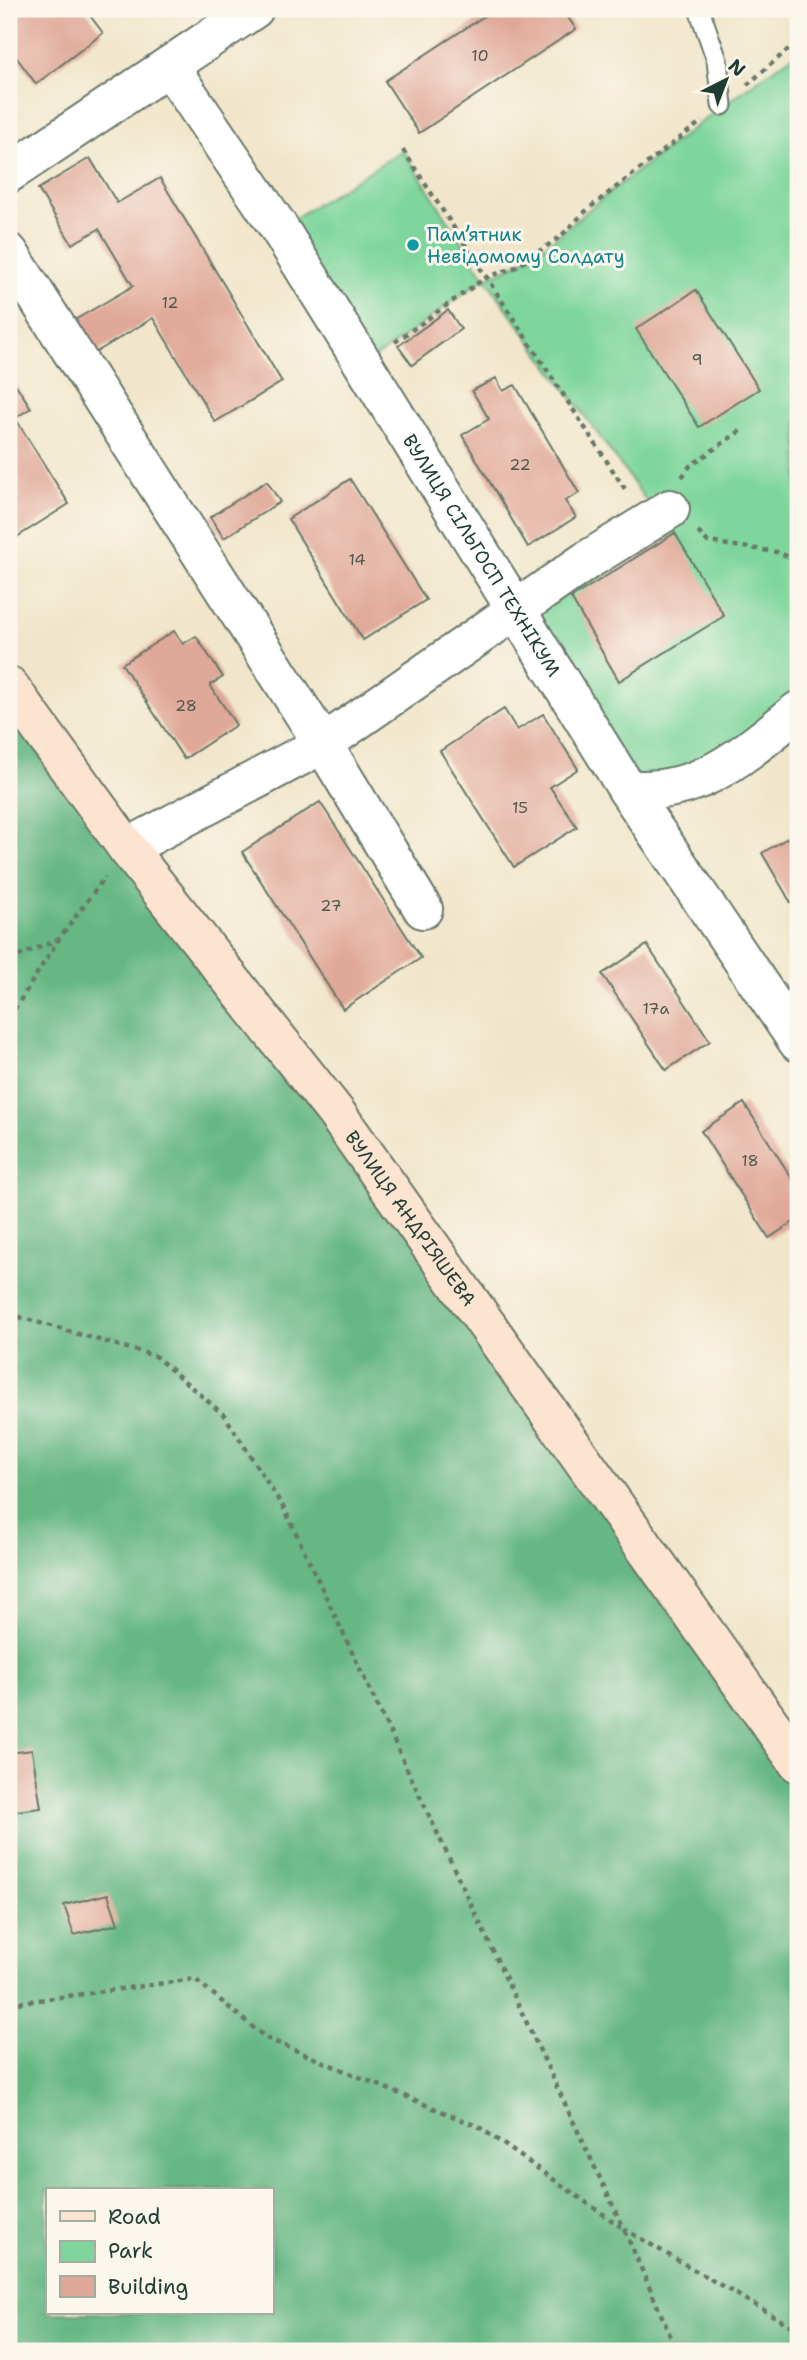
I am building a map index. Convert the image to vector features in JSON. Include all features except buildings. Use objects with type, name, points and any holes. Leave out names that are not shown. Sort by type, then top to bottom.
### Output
[{"type":"street","points":[[9,173],[254,9]]},
{"type":"street","name":"ВУЛИЦЯ СІЛЬГОСП ТЕХНІКУМ","points":[[169,66],[279,228],[627,789],[798,1042]]},
{"type":"street","points":[[9,253],[323,744],[423,909]]},
{"type":"street","points":[[127,848],[323,744],[659,516]]},
{"type":"street","name":"ВУЛИЦЯ АНДРІЯШЕВА","points":[[9,685],[127,848],[337,1113],[798,1763]]},
{"type":"street","points":[[627,789],[649,792],[682,785],[725,768],[798,710]]},
{"type":"lane","points":[[699,9],[718,60],[722,106]]},
{"type":"path","points":[[364,366],[485,278],[516,267],[560,237],[588,209],[722,106],[798,41]]},
{"type":"path","points":[[403,150],[485,278],[659,516],[708,542],[777,552],[798,561]]},
{"type":"path","points":[[659,516],[690,466],[743,429]]},
{"type":"path","points":[[9,1018],[59,939],[127,848]]},
{"type":"path","points":[[9,960],[59,939]]},
{"type":"path","points":[[9,1314],[155,1356],[225,1416],[285,1510],[624,2229],[677,2351]]},
{"type":"path","points":[[9,2004],[195,1979],[266,2038],[479,2127],[624,2229],[798,2330]]},
{"type":"green space","points":[[798,52],[798,711],[649,792],[517,611],[653,510],[485,278],[536,252],[678,139]]},
{"type":"green space","points":[[403,150],[485,278],[364,366],[279,228]]},
{"type":"green space","points":[[9,682],[336,1113],[798,1785],[798,2351],[9,2351]]},
{"type":"place","name":"Пам’ятник Невідомому Солдату","points":[[413,245]]}]
